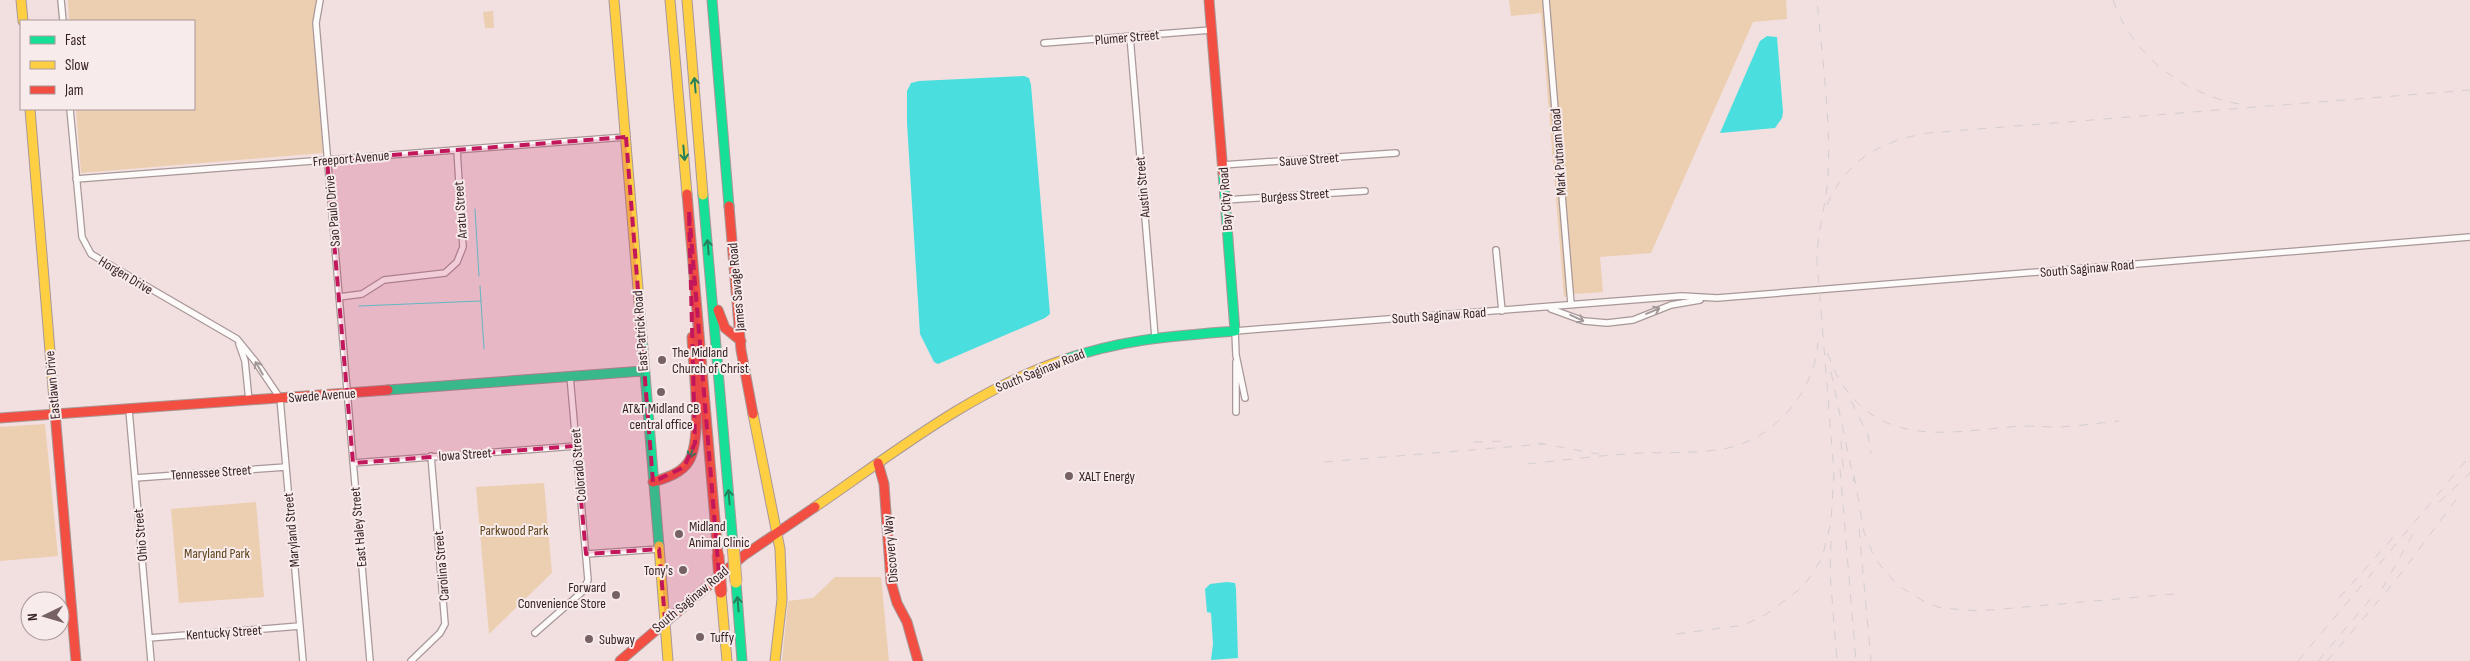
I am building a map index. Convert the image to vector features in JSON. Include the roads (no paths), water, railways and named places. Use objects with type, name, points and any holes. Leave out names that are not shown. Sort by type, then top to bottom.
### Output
[{"type":"main road","points":[[21,0],[23,20]]},
{"type":"main road","name":"East Patrick Road","points":[[614,0],[668,661]]},
{"type":"main road","points":[[670,0],[727,661]]},
{"type":"main road","points":[[687,0],[742,661]]},
{"type":"main road","name":"James Savage Road","points":[[712,0],[747,392],[776,532],[782,588],[775,661]]},
{"type":"main road","name":"Bay City Road","points":[[1209,0],[1235,330]]},
{"type":"main road","name":"Eastlawn Drive","points":[[30,110],[76,661]]},
{"type":"main road","points":[[653,482],[674,475],[684,467],[692,454],[695,442],[689,211]]},
{"type":"main road","points":[[710,274],[720,321],[732,336],[741,341]]},
{"type":"main road","name":"South Saginaw Road","points":[[620,661],[718,575],[776,532],[969,402],[1030,371],[1099,347],[1155,337],[1235,330]]},
{"type":"main road","name":"Swede Avenue","points":[[0,418],[643,371]]},
{"type":"main road","name":"Discovery Way","points":[[878,463],[884,484],[891,582],[897,603],[907,622],[918,661]]},
{"type":"street","points":[[61,0],[63,20]]},
{"type":"street","name":"Sao Paulo Drive","points":[[320,0],[316,23],[346,393]]},
{"type":"street","name":"Mark Putnam Road","points":[[1546,0],[1571,304]]},
{"type":"street","name":"Plumer Street","points":[[1044,43],[1211,30]]},
{"type":"street","name":"Austin Street","points":[[1130,36],[1155,337]]},
{"type":"street","name":"Horgen Drive","points":[[70,110],[82,237],[92,254],[237,339]]},
{"type":"street","name":"Freeport Avenue","points":[[76,179],[626,137]]},
{"type":"street","name":"Aratu Street","points":[[339,297],[362,294],[384,280],[445,273],[458,262],[463,247],[458,150]]},
{"type":"street","name":"Sauve Street","points":[[1222,165],[1396,154]]},
{"type":"street","name":"Burgess Street","points":[[1225,200],[1365,190]]},
{"type":"street","name":"South Saginaw Road","points":[[1548,308],[1584,321],[1607,323],[1632,320],[1671,305],[1704,298],[2470,237]]},
{"type":"street","points":[[1496,250],[1502,311]]},
{"type":"street","name":"South Saginaw Road","points":[[1235,330],[1548,308],[1571,304],[1682,296],[1704,298]]},
{"type":"street","name":"Bay City Road","points":[[1235,330],[1236,355],[1245,398]]},
{"type":"street","points":[[237,339],[255,361],[280,398]]},
{"type":"street","points":[[237,339],[245,361],[249,401]]},
{"type":"street","points":[[1236,355],[1236,412]]},
{"type":"street","name":"Colorado Street","points":[[535,633],[575,598],[586,586],[588,580],[570,376]]},
{"type":"street","name":"East Haley Street","points":[[346,393],[370,661]]},
{"type":"street","name":"Maryland Street","points":[[280,398],[303,661]]},
{"type":"street","name":"Ohio Street","points":[[129,410],[151,661]]},
{"type":"street","name":"Iowa Street","points":[[353,463],[576,446]]},
{"type":"street","name":"Carolina Street","points":[[410,661],[440,632],[445,624],[431,456]]},
{"type":"street","name":"Tennessee Street","points":[[135,478],[286,467]]},
{"type":"street","points":[[586,554],[659,549]]},
{"type":"street","name":"Kentucky Street","points":[[149,638],[300,626]]},
{"type":"water","points":[[1767,36],[1777,37],[1782,118],[1775,128],[1720,133],[1760,41]]},
{"type":"water","points":[[1024,76],[1029,78],[1031,85],[1050,314],[1045,318],[938,364],[934,362],[920,334],[907,123],[907,91],[911,83],[919,81]]},
{"type":"water","points":[[1235,583],[1236,589],[1238,658],[1211,660],[1213,644],[1211,613],[1207,612],[1205,589],[1210,584]]},
{"type":"waterway","points":[[475,209],[479,276]]},
{"type":"waterway","points":[[480,286],[484,349]]},
{"type":"waterway","points":[[359,306],[481,301]]},
{"type":"railway","points":[[1676,634],[1744,625],[1765,615],[1804,586],[1822,558],[1831,522],[1834,472],[1817,261],[1829,155],[1817,0]]},
{"type":"railway","points":[[2113,0],[2121,20],[2132,38],[2162,68],[2179,81],[2198,91],[2218,99],[2239,104]]},
{"type":"railway","points":[[1827,205],[1845,175],[1867,155],[1895,141],[1928,133],[2470,90]]},
{"type":"railway","points":[[1527,464],[1598,456],[1706,451],[1728,448],[1746,442],[1762,434],[1777,422],[1801,394],[1810,377],[1818,342]]},
{"type":"railway","points":[[1827,353],[1840,381],[1857,402],[1875,416],[1895,426],[1916,431],[1961,431],[2021,426],[2058,427],[2119,421]]},
{"type":"railway","points":[[1831,372],[1854,482]]},
{"type":"railway","points":[[1851,401],[1868,435],[1871,454]]},
{"type":"railway","points":[[1474,442],[1508,441]]},
{"type":"railway","points":[[1841,441],[1844,476]]},
{"type":"railway","points":[[1538,443],[1599,454]]},
{"type":"railway","points":[[1324,462],[1544,444]]},
{"type":"railway","points":[[2298,661],[2470,456]]},
{"type":"railway","points":[[1840,469],[1856,661]]},
{"type":"railway","points":[[2439,502],[2470,473]]},
{"type":"railway","points":[[1854,475],[1864,532],[1875,559],[1897,585],[1925,602],[1941,608],[1979,611],[2174,594]]},
{"type":"railway","points":[[2327,661],[2396,580],[2461,493]]},
{"type":"railway","points":[[1859,529],[1871,661]]},
{"type":"railway","points":[[2339,598],[2399,531]]},
{"type":"railway","points":[[2382,589],[2414,532]]},
{"type":"railway","points":[[1831,541],[1830,573],[1837,661]]},
{"type":"railway","points":[[2318,661],[2373,596]]},
{"type":"place","name":"The Midland Church of Christ","points":[[662,360]]},
{"type":"place","name":"AT&T Midland CB central office","points":[[661,392]]},
{"type":"place","name":"XALT Energy","points":[[1069,476]]},
{"type":"place","name":"Midland Animal Clinic","points":[[679,534]]},
{"type":"place","name":"Tony's","points":[[683,570]]},
{"type":"place","name":"Forward Convenience Store","points":[[616,595]]},
{"type":"place","name":"Tuffy","points":[[700,637]]},
{"type":"place","name":"Subway","points":[[589,639]]},
{"type":"park label","name":"Parkwood Park","points":[[514,530]]},
{"type":"park label","name":"Maryland Park","points":[[217,553]]}]
